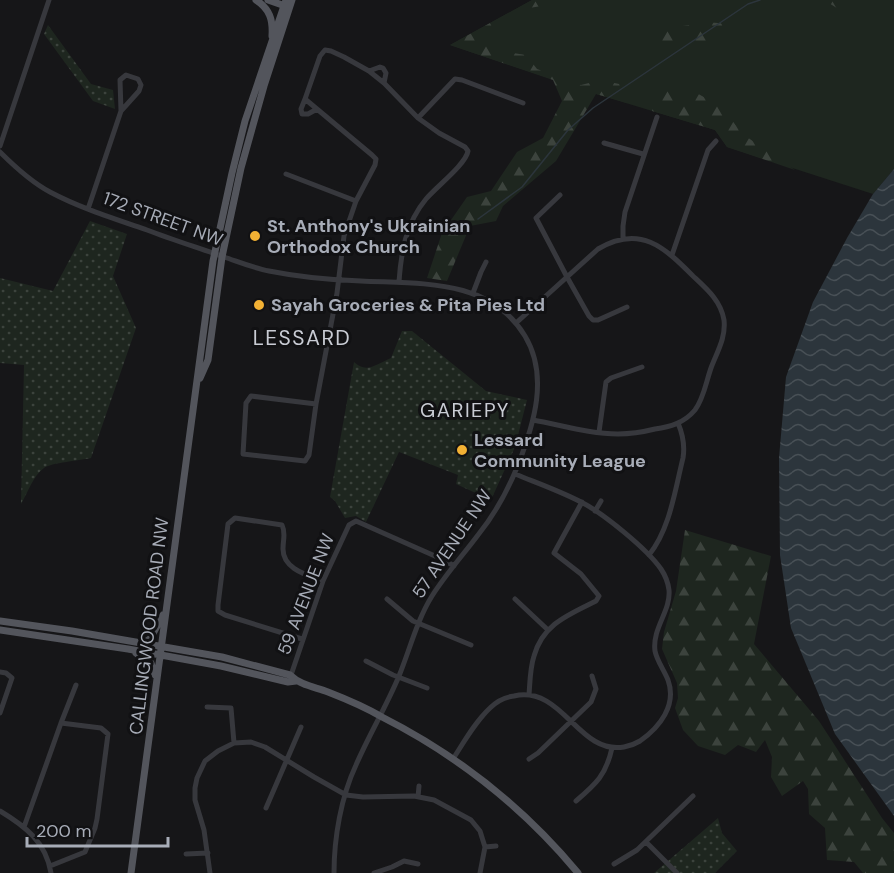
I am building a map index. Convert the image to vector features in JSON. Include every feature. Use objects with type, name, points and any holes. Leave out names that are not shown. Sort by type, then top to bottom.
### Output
[{"type":"main road","points":[[256,0],[265,7],[271,18],[272,35],[268,50]]},
{"type":"main road","points":[[268,0],[289,2]]},
{"type":"main road","name":"CALLINGWOOD ROAD NW","points":[[131,873],[214,254],[231,173],[245,121],[268,50],[289,2]]},
{"type":"main road","name":"CALLINGWOOD ROAD NW","points":[[198,383],[208,360],[222,256],[242,168],[289,2]]},
{"type":"main road","points":[[130,646],[150,639],[166,609]]},
{"type":"main road","points":[[0,621],[72,631],[130,646],[151,663],[155,671],[156,687]]},
{"type":"main road","points":[[0,630],[161,651],[292,680],[343,698],[423,739],[453,759],[515,807],[549,840],[578,873]]},
{"type":"street","points":[[0,146],[49,0]]},
{"type":"street","points":[[317,109],[308,114],[302,114],[301,109],[320,56],[325,50],[332,51],[369,71],[418,118],[468,151],[465,159],[427,198],[417,212],[402,250],[399,282]]},
{"type":"street","points":[[369,71],[383,68],[386,73],[384,84]]},
{"type":"street","points":[[87,208],[121,111],[120,80],[126,75],[138,79],[141,85],[139,91],[121,111]]},
{"type":"street","points":[[418,118],[454,79],[523,103]]},
{"type":"street","points":[[305,99],[372,155],[376,159],[375,165],[356,201],[344,236],[336,299],[316,404],[309,456],[305,461],[243,454],[246,403],[251,396],[316,404]]},
{"type":"street","points":[[623,239],[625,212],[657,117]]},
{"type":"street","points":[[672,255],[708,150],[716,141]]},
{"type":"street","points":[[604,143],[644,154]]},
{"type":"street","name":"172 STREET NW","points":[[0,152],[23,174],[50,192],[87,208],[214,254],[269,271],[338,280],[438,285],[473,293],[501,309],[516,323],[534,355],[538,378]]},
{"type":"street","points":[[286,174],[356,201]]},
{"type":"street","points":[[560,195],[536,218],[589,316],[593,320],[598,320],[627,307]]},
{"type":"street","points":[[516,323],[598,249],[608,243],[623,239],[638,239],[649,241],[664,249],[714,296],[724,325],[723,339],[700,400],[692,413],[678,423],[668,427],[630,433],[599,432],[533,420]]},
{"type":"street","points":[[473,293],[486,262]]},
{"type":"street","points":[[599,432],[606,382],[642,367]]},
{"type":"street","name":"57 AVENUE NW","points":[[334,873],[334,848],[345,795],[354,767],[399,677],[419,623],[432,597],[489,520],[515,474],[533,420],[538,378]]},
{"type":"street","points":[[649,555],[666,522],[683,458],[683,437],[678,423]]},
{"type":"street","points":[[453,759],[490,708],[507,698],[529,695],[549,702],[591,739],[612,748],[630,746],[641,740],[664,718],[670,701],[669,682],[657,656],[655,644],[658,627],[669,601],[669,590],[664,573],[649,555],[628,536],[582,502],[515,474]]},
{"type":"street","points":[[595,511],[601,501]]},
{"type":"street","points":[[529,695],[533,658],[539,641],[561,619],[596,602],[599,596],[582,574],[554,553],[582,502]]},
{"type":"street","points":[[302,639],[218,611],[228,524],[235,518],[282,525],[285,531],[283,551],[287,561],[300,573],[322,581]]},
{"type":"street","name":"59 AVENUE NW","points":[[292,680],[302,639],[322,581],[349,525],[356,521],[454,566]]},
{"type":"street","name":"57 AVENUE NW","points":[[387,599],[409,618],[471,645]]},
{"type":"street","points":[[515,599],[548,630]]},
{"type":"street","points":[[366,661],[427,688]]},
{"type":"street","points":[[0,672],[12,678],[0,714]]},
{"type":"street","points":[[529,759],[594,698],[596,686],[592,676]]},
{"type":"street","points":[[24,827],[76,685]]},
{"type":"street","points":[[207,707],[231,708],[234,743]]},
{"type":"street","points":[[50,866],[86,852],[97,819],[108,734],[101,728],[61,723]]},
{"type":"street","points":[[266,808],[301,727]]},
{"type":"street","points":[[210,873],[204,830],[195,801],[197,777],[205,761],[218,751],[234,743],[251,742],[265,747],[345,795],[418,797],[434,800],[471,820],[480,831],[485,847],[480,873]]},
{"type":"street","points":[[576,801],[598,780],[606,768],[612,748]]},
{"type":"street","points":[[418,797],[419,786]]},
{"type":"street","points":[[614,864],[646,842],[693,796]]},
{"type":"street","points":[[0,811],[24,827],[38,841],[51,873]]},
{"type":"street","points":[[646,842],[677,873]]},
{"type":"street","points":[[485,847],[496,846]]},
{"type":"street","points":[[86,852],[91,857]]},
{"type":"street","points":[[186,854],[208,853]]},
{"type":"street","points":[[374,873],[404,861],[418,864]]},
{"type":"green space","points":[[532,0],[894,0],[894,169],[873,194],[727,147],[715,130],[596,94],[450,45]]},
{"type":"green space","points":[[532,0],[567,0],[523,9],[495,24],[487,35],[493,50],[526,55],[537,69],[581,85],[601,80],[619,84],[627,103],[596,94],[556,161],[503,206],[496,221],[470,226],[447,281],[427,278],[442,233],[467,197],[491,191],[517,152],[543,138],[562,101],[553,80],[450,45]]},
{"type":"green space","points":[[824,0],[856,0],[848,15]]},
{"type":"green space","points":[[706,22],[729,24],[729,39],[637,46],[648,32]]},
{"type":"green space","points":[[48,25],[91,84],[113,90],[115,109],[93,101],[44,34]]},
{"type":"green space","points":[[684,86],[720,106],[744,135],[795,170],[727,147],[715,130],[652,111],[659,93]]},
{"type":"green space","points":[[90,221],[127,234],[113,276],[136,328],[91,458],[47,466],[40,471],[21,504],[24,365],[0,363],[0,278],[53,291]]},
{"type":"green space","points":[[402,331],[412,331],[486,391],[527,400],[515,447],[491,500],[456,484],[458,475],[399,452],[366,522],[356,516],[345,518],[330,497],[354,362],[358,366],[367,368],[391,358]]},
{"type":"green space","points":[[685,530],[771,556],[754,644],[819,721],[894,833],[894,873],[863,873],[854,862],[827,860],[825,828],[809,814],[808,789],[803,781],[782,796],[771,777],[772,757],[765,740],[756,752],[738,745],[725,755],[698,746],[683,730],[675,708],[678,698],[677,683],[662,649],[664,632],[676,591]]},
{"type":"green space","points":[[718,818],[722,833],[737,851],[715,873],[654,873]]},
{"type":"water","points":[[894,169],[894,816],[835,734],[791,628],[780,555],[779,458],[786,377],[813,302],[873,194]]},
{"type":"waterway","points":[[478,219],[522,187],[568,130],[593,108],[748,4],[760,0]]},
{"type":"place","name":"St. Anthony's Ukrainian Orthodox Church","points":[[255,236]]},
{"type":"place","name":"Sayah Groceries & Pita Pies Ltd","points":[[259,305]]},
{"type":"place","name":"Lessard Community League","points":[[462,450]]},
{"type":"district","name":"LESSARD","points":[[302,338]]},
{"type":"district","name":"GARIEPY","points":[[465,410]]}]
